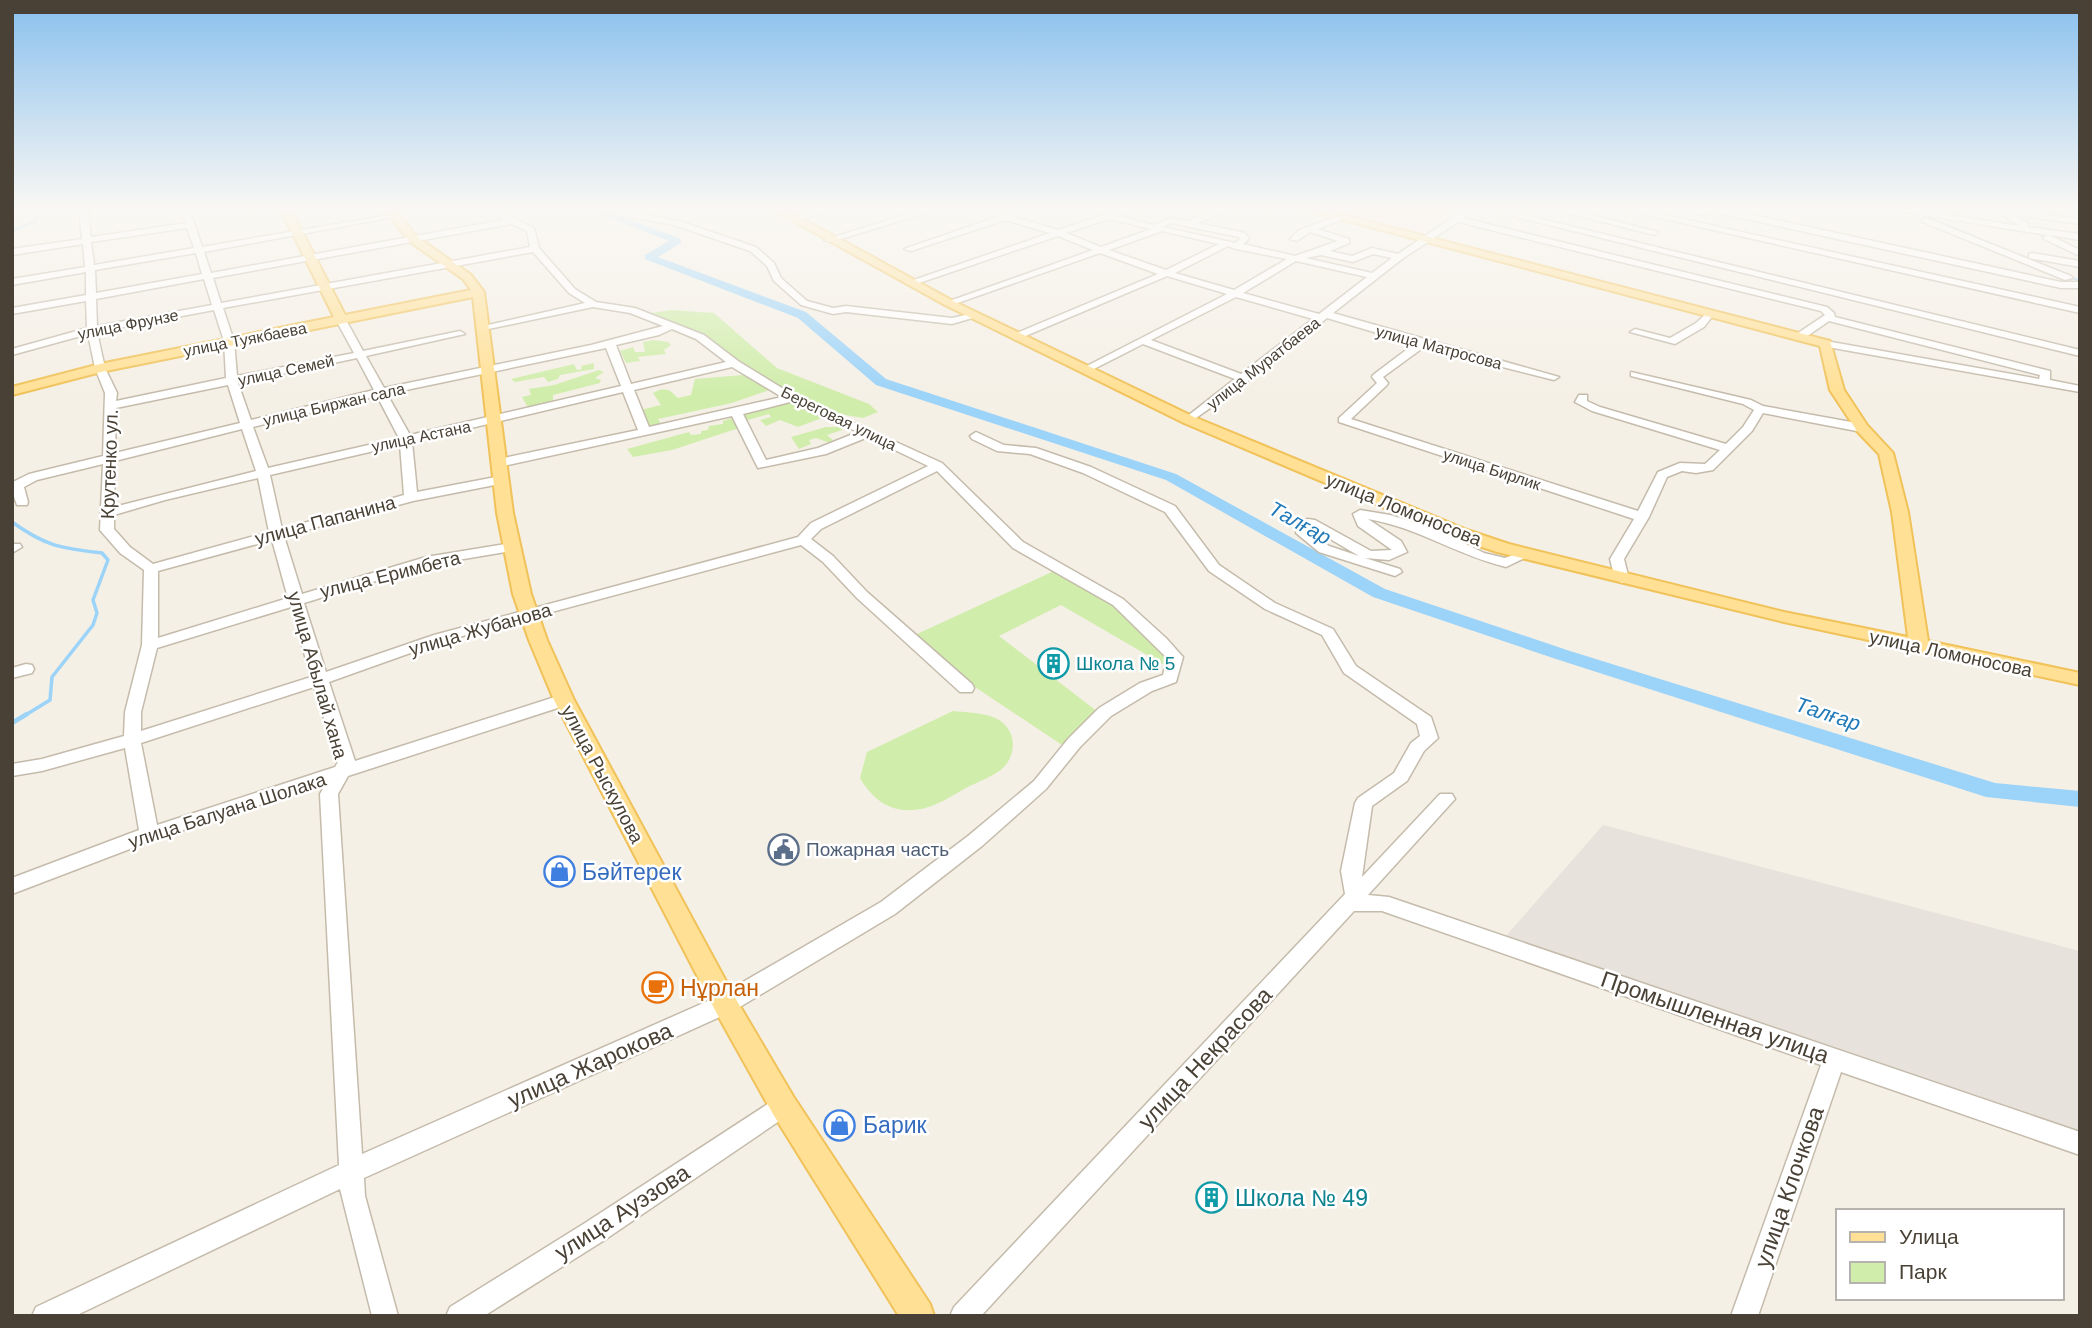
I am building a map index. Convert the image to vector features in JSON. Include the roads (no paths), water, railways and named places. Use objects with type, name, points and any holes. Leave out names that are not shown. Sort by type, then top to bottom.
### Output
[{"type":"main road","points":[[315,270],[341,320]]},
{"type":"main road","points":[[457,270],[467,277],[478,292]]},
{"type":"main road","name":"улица Ломоносова","points":[[885,270],[1016,337],[1189,420],[1461,534],[1622,579],[1919,648],[2080,679]]},
{"type":"main road","points":[[1539,270],[1826,344],[1837,390],[1862,428],[1886,453],[1900,512],[1919,648]]},
{"type":"main road","name":"улица Туякбаева","points":[[13,391],[100,368],[478,292]]},
{"type":"main road","name":"улица Рыскулова","points":[[478,292],[512,547],[529,615],[565,701],[725,1004],[783,1105],[918,1316]]},
{"type":"street","points":[[17,281],[79,270]]},
{"type":"street","name":"Крутенко ул.","points":[[90,270],[92,330],[100,368],[111,393],[112,405],[107,530],[125,550],[151,569]]},
{"type":"street","name":"улица Абылай хана","points":[[206,270],[229,341],[232,381],[263,473],[295,599],[347,762],[329,793],[330,850],[353,1196],[385,1316]]},
{"type":"street","points":[[18,311],[242,270]]},
{"type":"street","name":"улица Фрунзе","points":[[12,352],[92,330],[411,270]]},
{"type":"street","name":"Береговая улица","points":[[553,270],[572,291],[593,304],[632,310],[700,337],[734,363],[791,398],[938,466],[1018,545],[1118,602],[1175,657]]},
{"type":"street","points":[[773,270],[777,279],[798,298],[819,307],[952,321],[974,316]]},
{"type":"street","points":[[910,283],[950,270]]},
{"type":"street","points":[[949,303],[1040,270]]},
{"type":"street","name":"улица Матросова","points":[[1153,270],[1234,294],[1554,377]]},
{"type":"street","points":[[1016,337],[1174,270]]},
{"type":"street","points":[[1084,370],[1234,294],[1275,270]]},
{"type":"street","points":[[1345,270],[1373,276]]},
{"type":"street","name":"улица Муратбаева","points":[[1189,420],[1381,270]]},
{"type":"street","points":[[1665,270],[1824,309],[1831,315],[1799,337]]},
{"type":"street","points":[[1741,270],[2080,353]]},
{"type":"street","points":[[1857,270],[2080,320]]},
{"type":"street","points":[[1898,270],[2080,310]]},
{"type":"street","points":[[1991,270],[2060,285],[2080,284]]},
{"type":"street","points":[[2047,270],[2080,284]]},
{"type":"street","points":[[1893,278],[1907,272]]},
{"type":"street","points":[[484,329],[593,304]]},
{"type":"street","points":[[1635,332],[1671,342],[1700,325],[1709,314]]},
{"type":"street","points":[[1827,318],[2046,369],[2080,389]]},
{"type":"street","points":[[341,320],[406,439],[411,496]]},
{"type":"street","name":"улица Биржан сала","points":[[22,502],[17,485],[33,477],[382,392],[610,344],[655,333],[671,326]]},
{"type":"street","name":"улица Семей","points":[[112,405],[460,334]]},
{"type":"street","points":[[1144,341],[1244,379]]},
{"type":"street","name":"улица Бирлик","points":[[1422,343],[1377,377],[1383,383],[1343,419],[1642,517]]},
{"type":"street","points":[[610,344],[644,430]]},
{"type":"street","points":[[1826,344],[2046,369]]},
{"type":"street","points":[[2046,344],[2046,369]]},
{"type":"street","name":"улица Астана","points":[[108,513],[161,497],[734,363]]},
{"type":"street","points":[[1635,374],[1747,402],[1760,410],[1862,428]]},
{"type":"street","points":[[1583,397],[1581,402],[1596,409],[1726,448]]},
{"type":"street","points":[[499,463],[791,398]]},
{"type":"street","points":[[1622,579],[1617,559],[1642,517],[1662,475],[1680,467],[1709,467],[1748,429],[1760,410]]},
{"type":"street","points":[[736,412],[762,465],[822,451],[869,432]]},
{"type":"street","points":[[976,436],[1001,448],[1032,451],[1087,470],[1170,509],[1214,568],[1270,606],[1328,632],[1350,669],[1425,721],[1429,738],[1417,747],[1401,777],[1364,803],[1352,871],[1351,899]]},
{"type":"street","name":"улица Жубанова","points":[[12,770],[42,765],[132,740],[320,680],[439,638],[803,540],[816,526],[938,466]]},
{"type":"street","name":"улица Папанина","points":[[151,569],[411,496],[501,480]]},
{"type":"street","points":[[1395,572],[1324,549],[1303,533],[1303,526],[1308,523],[1315,524],[1365,554],[1378,557],[1388,558],[1400,552],[1396,544],[1363,523],[1360,514],[1390,519],[1429,531],[1479,556],[1506,563],[1526,554]]},
{"type":"street","points":[[803,540],[828,558],[862,594],[967,688]]},
{"type":"street","name":"улица Еримбета","points":[[150,645],[426,561],[512,547]]},
{"type":"street","points":[[149,834],[132,740],[132,712],[150,645],[151,569]]},
{"type":"street","name":"улица Жарокова","points":[[45,1316],[352,1171],[725,1004],[888,908],[975,841],[1040,785],[1074,743],[1105,712],[1146,687],[1170,678],[1175,657]]},
{"type":"street","name":"улица Балуана Шолака","points":[[12,886],[149,834],[565,701]]},
{"type":"street","name":"улица Некрасова","points":[[962,1316],[1446,799]]},
{"type":"street","name":"Промышленная улица","points":[[1351,899],[1382,903],[2080,1144]]},
{"type":"street","name":"улица Клочкова","points":[[1744,1316],[1835,1058]]},
{"type":"street","name":"улица Ауэзова","points":[[458,1316],[594,1232],[783,1105]]},
{"type":"waterway","name":"Талғар","points":[[683,270],[802,315],[881,382],[1171,477],[1379,593],[1563,655],[1994,791],[2080,799]]},
{"type":"waterway","points":[[2070,277],[2080,281]]},
{"type":"waterway","points":[[12,522],[45,541],[65,548],[102,553],[108,560],[93,600],[97,613],[93,625],[52,677],[50,700],[24,716]]},
{"type":"waterway","points":[[12,723],[27,714]]},
{"type":"place","name":"Школа № 5","points":[[1053,663]]},
{"type":"place","name":"Пожарная часть","points":[[783,849]]},
{"type":"place","name":"Бәйтерек","points":[[559,872]]},
{"type":"place","name":"Нұрлан","points":[[657,988]]},
{"type":"place","name":"Барик","points":[[840,1125]]},
{"type":"place","name":"Школа № 49","points":[[1212,1198]]}]
